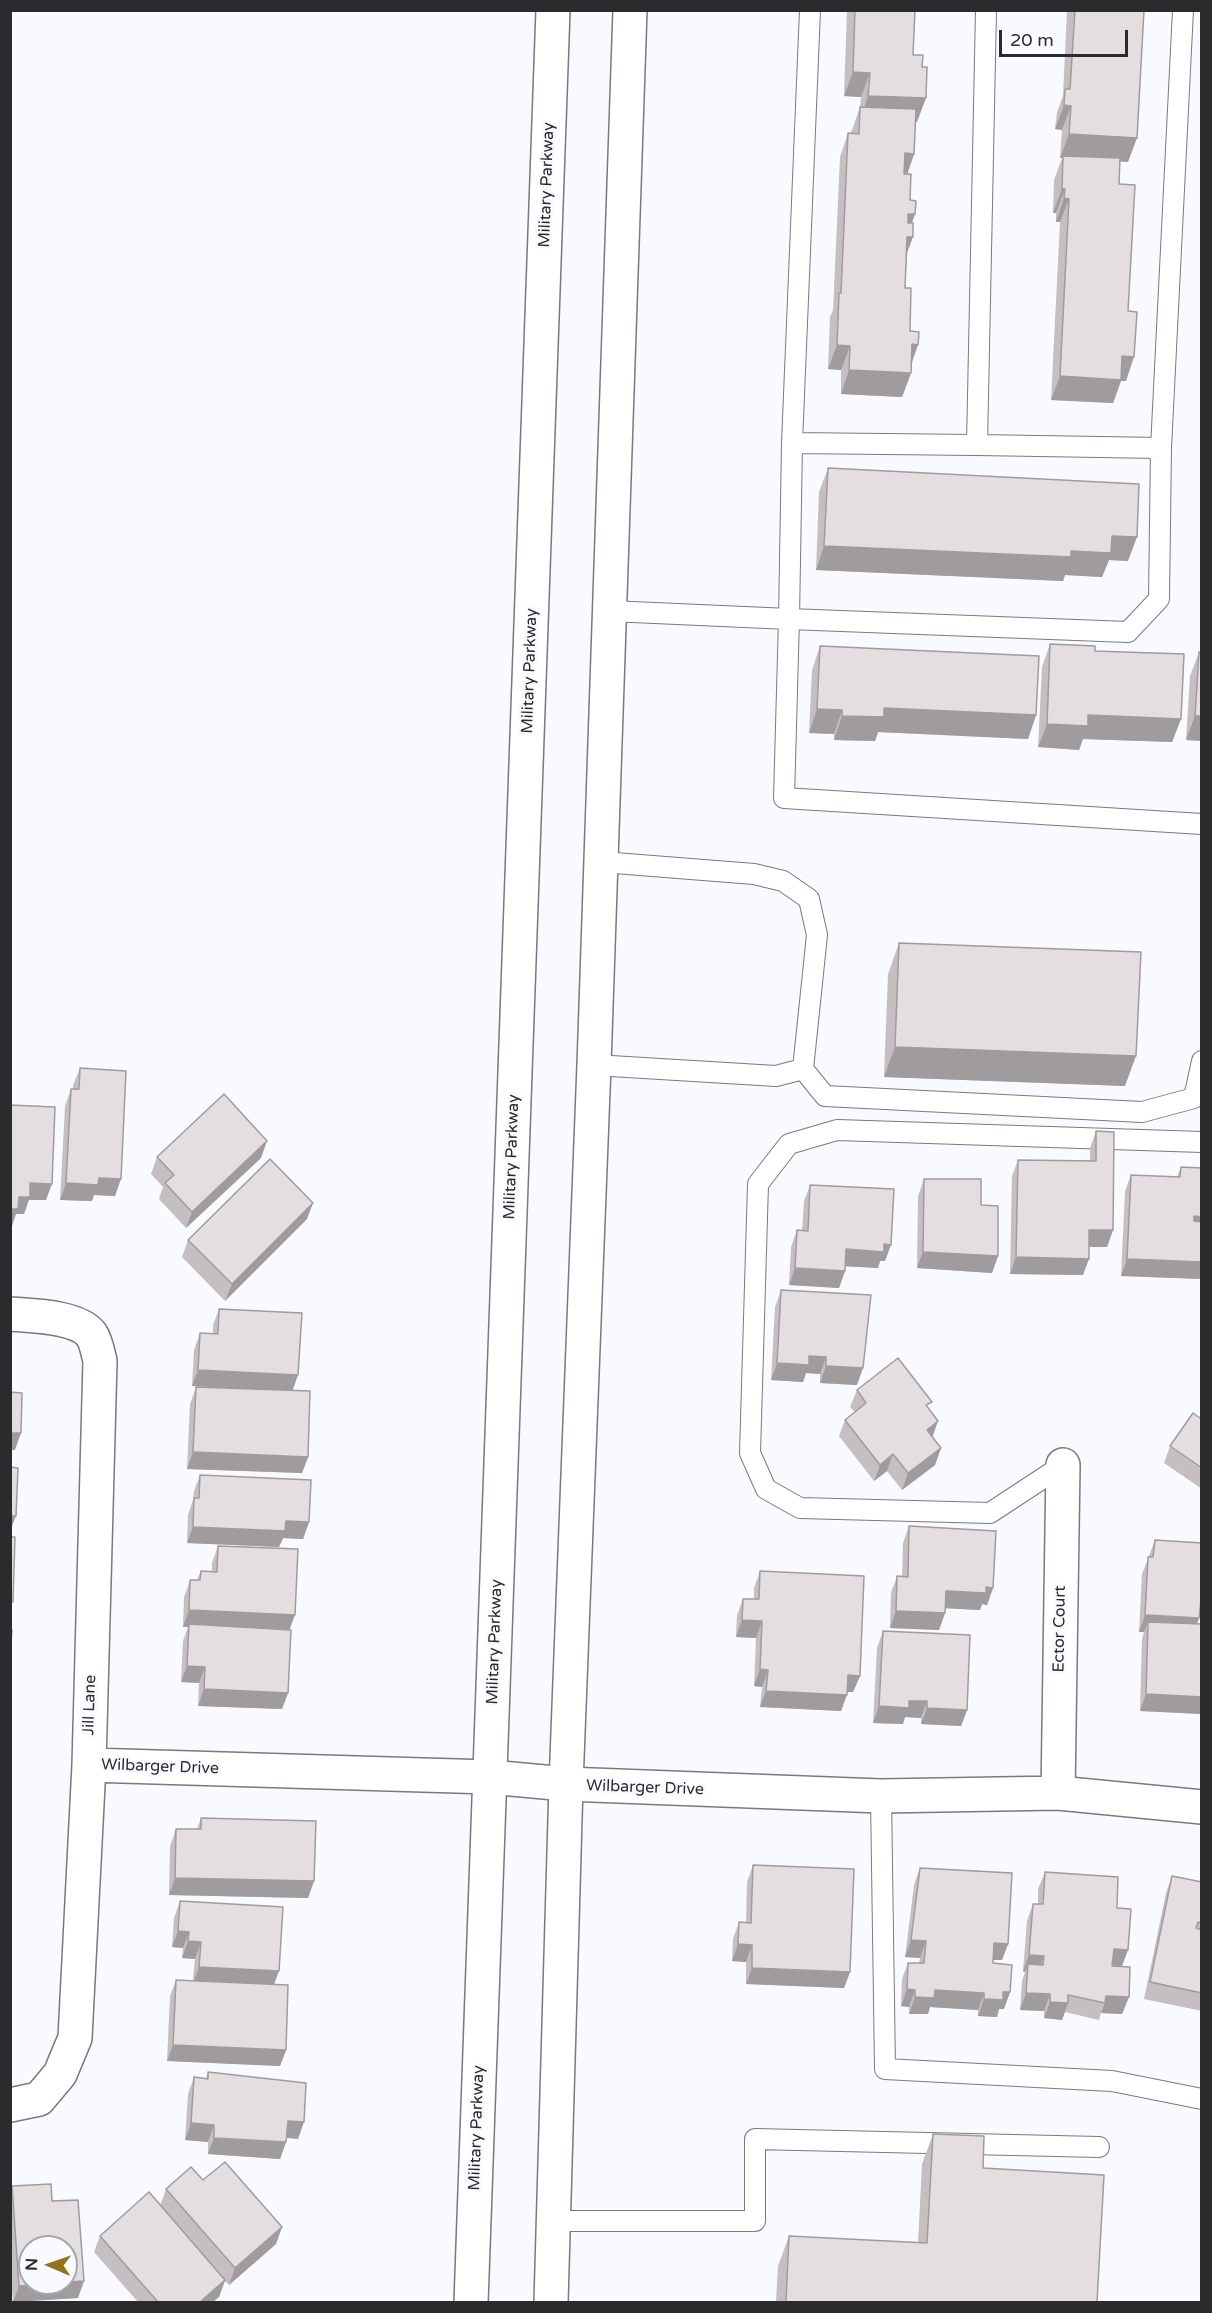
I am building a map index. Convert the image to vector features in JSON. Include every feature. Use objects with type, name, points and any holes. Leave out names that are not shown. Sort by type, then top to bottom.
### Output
[{"type":"main road","name":"Military Parkway","points":[[471,2302],[553,10]]},
{"type":"main road","points":[[551,2302],[566,1784],[602,862],[630,10]]},
{"type":"main road","name":"Jill Lane","points":[[10,1314],[60,1318],[91,1334],[100,1361],[88,1765],[75,2038],[60,2074],[39,2099],[10,2105]]},
{"type":"main road","name":"Ector Court","points":[[1058,1793],[1063,1465]]},
{"type":"main road","name":"Wilbarger Drive","points":[[88,1765],[490,1777],[566,1784],[881,1796],[1058,1793],[1202,1807]]},
{"type":"lane","points":[[810,10],[792,443],[784,798],[1202,824]]},
{"type":"lane","points":[[977,445],[986,10]]},
{"type":"lane","points":[[610,611],[1128,632],[1159,599],[1161,448],[1183,10]]},
{"type":"lane","points":[[792,443],[1161,448]]},
{"type":"lane","points":[[602,862],[754,874],[783,881],[809,898],[817,935],[803,1069],[825,1096],[1142,1112],[1194,1098],[1202,1061]]},
{"type":"lane","points":[[594,1065],[776,1076],[803,1069]]},
{"type":"lane","points":[[1063,1465],[990,1513],[800,1508],[766,1489],[750,1453],[758,1184],[789,1144],[837,1130],[1202,1142]]},
{"type":"lane","points":[[881,1796],[885,2069],[1112,2081],[1202,2099]]},
{"type":"lane","points":[[553,2221],[754,2221],[755,2139],[1099,2146]]},
{"type":"building","points":[[855,10],[915,10],[913,55],[923,55],[922,67],[927,67],[926,98],[868,96],[870,73],[853,72]]},
{"type":"building","points":[[1075,10],[1144,10],[1137,138],[1069,134],[1071,106],[1064,105],[1065,89],[1070,89]]},
{"type":"building","points":[[860,107],[916,109],[914,154],[905,153],[904,174],[911,174],[910,200],[916,201],[915,214],[908,214],[908,223],[913,223],[913,237],[907,237],[905,288],[911,288],[910,331],[919,332],[918,345],[912,344],[911,373],[849,370],[850,346],[837,345],[848,133],[859,134]]},
{"type":"building","points":[[1063,156],[1120,158],[1119,184],[1135,185],[1128,311],[1137,312],[1134,357],[1122,356],[1121,380],[1060,376],[1069,199],[1064,198],[1065,189],[1062,189]]},
{"type":"building","points":[[828,468],[1139,484],[1137,537],[1112,536],[1111,553],[1071,551],[1071,557],[824,546]]},
{"type":"building","points":[[1050,644],[1095,646],[1095,651],[1184,654],[1181,719],[1088,715],[1088,726],[1047,724]]},
{"type":"building","points":[[820,646],[1039,656],[1036,715],[884,708],[884,717],[842,716],[842,710],[817,709]]},
{"type":"building","points":[[1199,652],[1202,652],[1202,716],[1195,716]]},
{"type":"building","points":[[899,943],[1141,952],[1136,1056],[895,1047]]},
{"type":"building","points":[[80,1068],[126,1071],[121,1179],[99,1178],[98,1185],[66,1183],[71,1089],[79,1089]]},
{"type":"building","points":[[224,1094],[267,1141],[192,1212],[165,1183],[174,1175],[157,1157]]},
{"type":"building","points":[[10,1105],[55,1107],[52,1184],[30,1183],[30,1197],[19,1197],[18,1209],[10,1209]]},
{"type":"building","points":[[1096,1131],[1114,1132],[1113,1230],[1089,1230],[1089,1259],[1016,1257],[1018,1160],[1096,1161]]},
{"type":"building","points":[[270,1159],[313,1203],[232,1284],[188,1240]]},
{"type":"building","points":[[1181,1167],[1202,1168],[1202,1217],[1194,1216],[1194,1221],[1202,1222],[1202,1262],[1127,1259],[1131,1175],[1180,1177]]},
{"type":"building","points":[[924,1179],[981,1179],[981,1205],[998,1206],[998,1256],[923,1252]]},
{"type":"building","points":[[810,1185],[894,1189],[891,1245],[884,1244],[884,1252],[846,1249],[845,1271],[795,1268],[797,1230],[808,1231]]},
{"type":"building","points":[[781,1290],[871,1295],[863,1368],[826,1366],[826,1357],[809,1356],[809,1365],[777,1363]]},
{"type":"building","points":[[219,1309],[302,1313],[298,1375],[198,1370],[200,1333],[218,1334]]},
{"type":"building","points":[[898,1358],[932,1402],[926,1405],[938,1421],[927,1430],[941,1448],[908,1473],[893,1454],[880,1465],[845,1420],[866,1403],[857,1390]]},
{"type":"building","points":[[196,1387],[310,1391],[308,1457],[193,1452]]},
{"type":"building","points":[[10,1392],[22,1393],[21,1433],[10,1433]]},
{"type":"building","points":[[1193,1413],[1200,1418],[1202,1415],[1202,1468],[1170,1446]]},
{"type":"building","points":[[10,1467],[18,1468],[16,1516],[10,1516]]},
{"type":"building","points":[[200,1475],[311,1480],[309,1522],[286,1521],[285,1531],[193,1527],[194,1498],[199,1498]]},
{"type":"building","points":[[909,1526],[996,1531],[993,1588],[986,1587],[986,1593],[946,1591],[945,1613],[896,1611],[897,1576],[908,1577]]},
{"type":"building","points":[[10,1537],[15,1537],[13,1602],[10,1602]]},
{"type":"building","points":[[1155,1540],[1202,1543],[1202,1600],[1199,1618],[1145,1615],[1148,1557],[1153,1557]]},
{"type":"building","points":[[218,1546],[298,1549],[295,1615],[189,1610],[190,1580],[200,1580],[201,1571],[217,1572]]},
{"type":"building","points":[[760,1571],[864,1576],[860,1676],[848,1675],[847,1695],[766,1691],[768,1670],[760,1669],[762,1621],[742,1620],[743,1599],[759,1599]]},
{"type":"building","points":[[1148,1622],[1202,1624],[1202,1697],[1146,1694]]},
{"type":"building","points":[[189,1624],[291,1630],[288,1693],[204,1689],[205,1667],[187,1666]]},
{"type":"building","points":[[10,1630],[12,1630],[10,1654]]},
{"type":"building","points":[[883,1631],[970,1635],[967,1710],[927,1708],[927,1701],[909,1701],[909,1708],[879,1706]]},
{"type":"building","points":[[201,1818],[316,1821],[314,1881],[175,1878],[176,1829],[201,1829]]},
{"type":"building","points":[[753,1865],[854,1869],[850,1972],[752,1968],[752,1945],[738,1944],[739,1922],[751,1923]]},
{"type":"building","points":[[920,1868],[1012,1873],[1008,1944],[994,1943],[993,1963],[1012,1965],[1010,1992],[1003,1992],[1003,2000],[984,1999],[984,1993],[935,1990],[934,1998],[915,1997],[915,1990],[907,1989],[908,1963],[924,1963],[926,1941],[911,1940]]},
{"type":"building","points":[[1045,1872],[1118,1877],[1117,1908],[1131,1909],[1128,1950],[1114,1949],[1112,1966],[1130,1967],[1129,1997],[1106,1996],[1105,2003],[1068,1995],[1068,2003],[1050,2002],[1050,1994],[1026,1993],[1028,1964],[1043,1965],[1044,1956],[1029,1955],[1033,1904],[1043,1904]]},
{"type":"building","points":[[1172,1876],[1202,1882],[1202,1923],[1198,1922],[1196,1928],[1202,1930],[1202,1993],[1150,1982]]},
{"type":"building","points":[[180,1901],[283,1907],[279,1971],[199,1967],[201,1942],[188,1941],[189,1932],[178,1931]]},
{"type":"building","points":[[176,1980],[288,1985],[286,2050],[173,2045]]},
{"type":"building","points":[[208,2072],[306,2083],[304,2122],[288,2121],[286,2142],[214,2138],[214,2125],[191,2123],[194,2077],[208,2079]]},
{"type":"building","points":[[933,2134],[984,2136],[983,2168],[1104,2175],[1097,2302],[786,2302],[789,2236],[927,2243]]},
{"type":"building","points":[[225,2162],[282,2227],[235,2268],[166,2189],[191,2167],[203,2180]]},
{"type":"building","points":[[51,2184],[52,2201],[78,2200],[84,2281],[78,2281],[78,2235],[18,2235],[18,2272],[12,2186]]},
{"type":"building","points":[[149,2192],[225,2280],[200,2302],[158,2302],[100,2236]]}]
